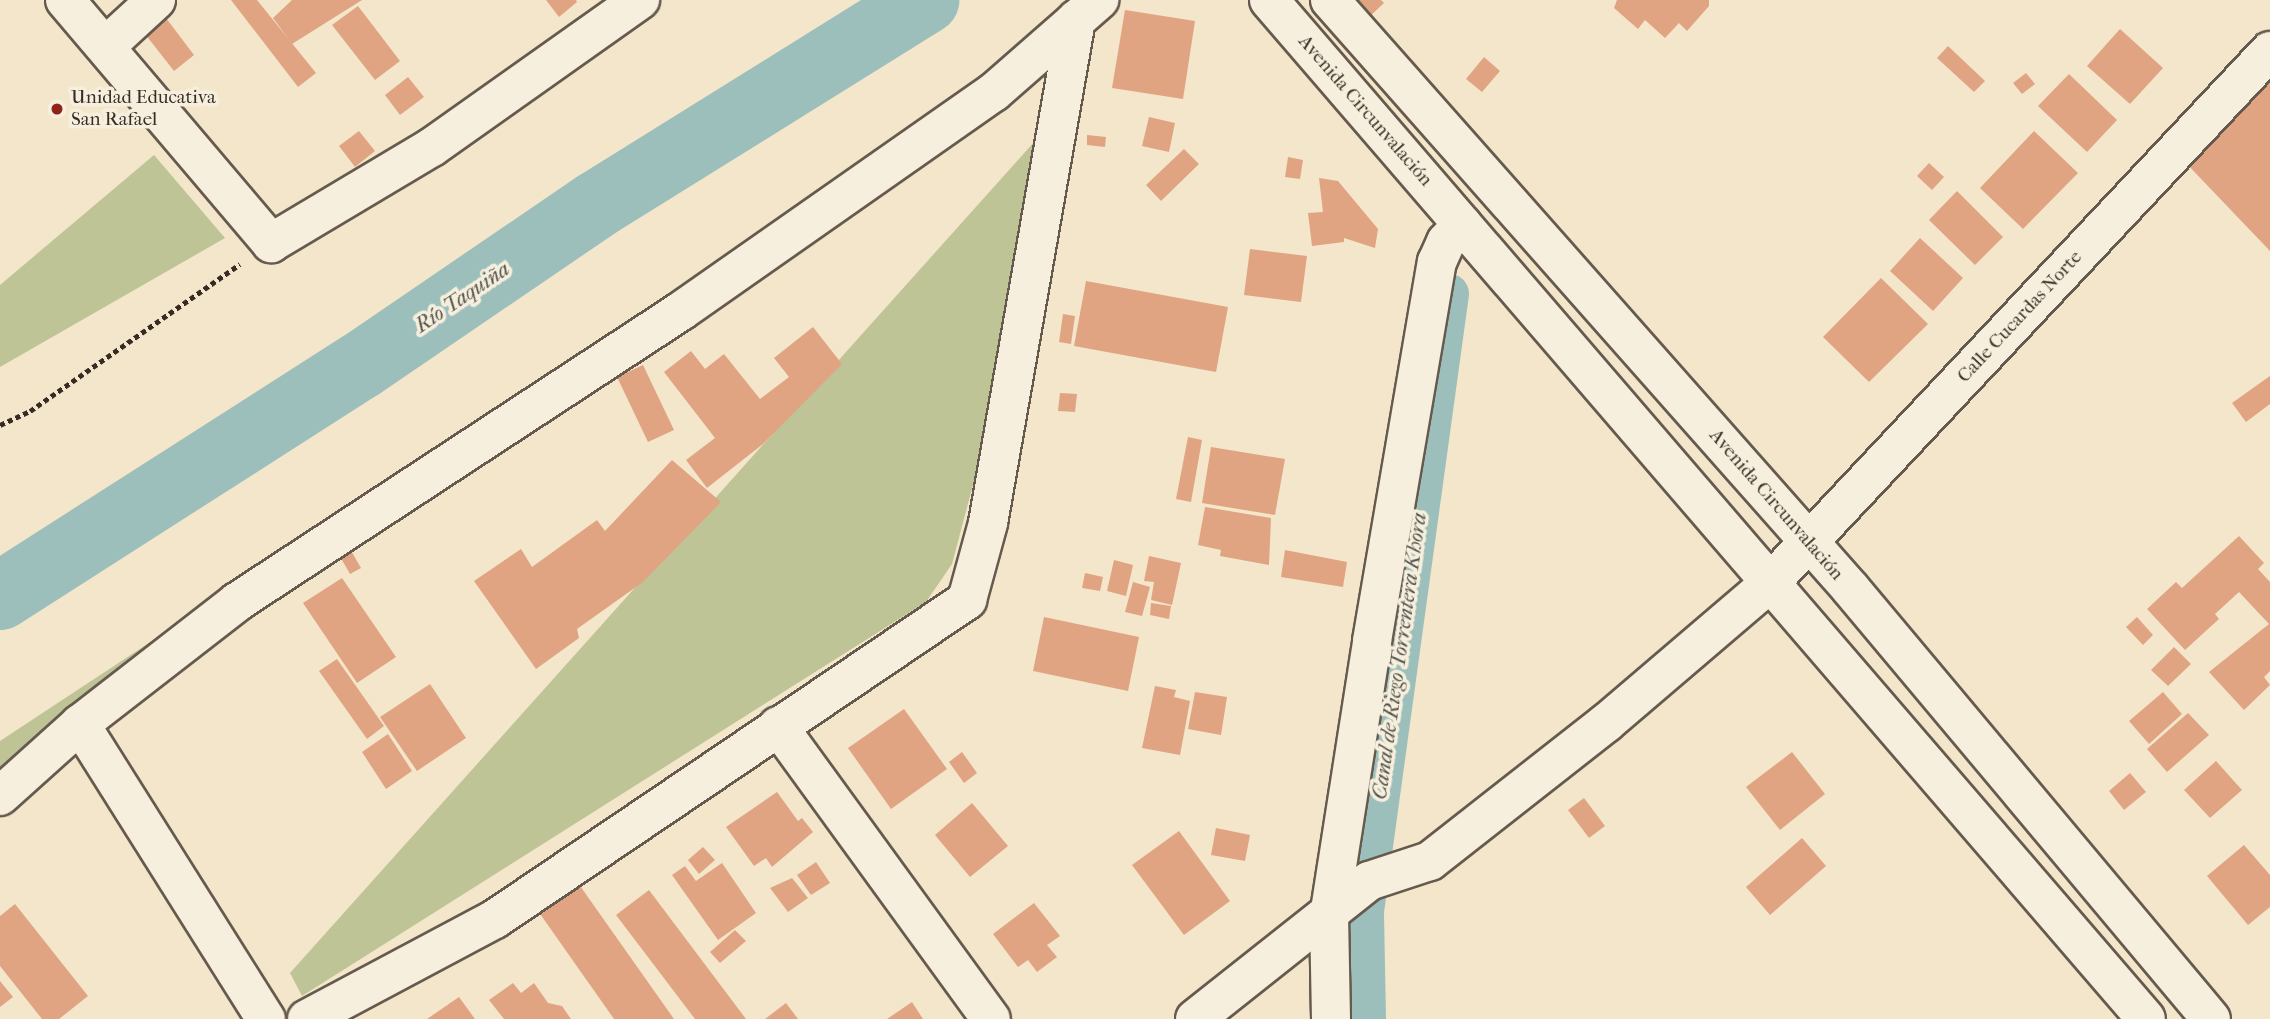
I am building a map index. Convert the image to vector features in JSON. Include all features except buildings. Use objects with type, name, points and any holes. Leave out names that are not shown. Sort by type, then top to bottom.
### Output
[{"type":"street","points":[[65,0],[271,243],[432,147],[640,0]]},
{"type":"street","points":[[106,47],[156,0]]},
{"type":"street","name":"Avenida Circunvalación","points":[[1269,0],[2147,1019]]},
{"type":"street","name":"Avenida Circunvalación","points":[[1330,0],[1808,542],[2211,1019]]},
{"type":"street","points":[[0,796],[80,724],[237,602],[681,311],[994,92],[1087,10]]},
{"type":"street","points":[[307,1019],[495,919],[967,600],[988,523],[1087,10]]},
{"type":"street","name":"Calle Cucardas Norte","points":[[1195,1019],[1329,917],[1369,881],[1430,861],[1606,723],[1770,583],[2270,51]]},
{"type":"street","points":[[1331,1019],[1329,917],[1437,262],[1446,242],[1462,224]]},
{"type":"street","points":[[80,724],[266,1019]]},
{"type":"street","points":[[778,726],[991,1019]]},
{"type":"path","points":[[0,425],[30,411],[271,243]]},
{"type":"green space","points":[[1043,132],[978,466],[952,564],[926,602],[302,996],[290,973]]},
{"type":"green space","points":[[154,155],[225,238],[0,367],[0,285]]},
{"type":"green space","points":[[208,604],[0,770],[0,741]]},
{"type":"waterway","name":"Río Taquiña","points":[[0,596],[360,366],[596,205],[925,0]]},
{"type":"waterway","name":"Canal de Riego Torrentera Khora","points":[[1366,1019],[1364,911],[1449,294]]},
{"type":"place","name":"Unidad Educativa San Rafael","points":[[57,109]]}]
